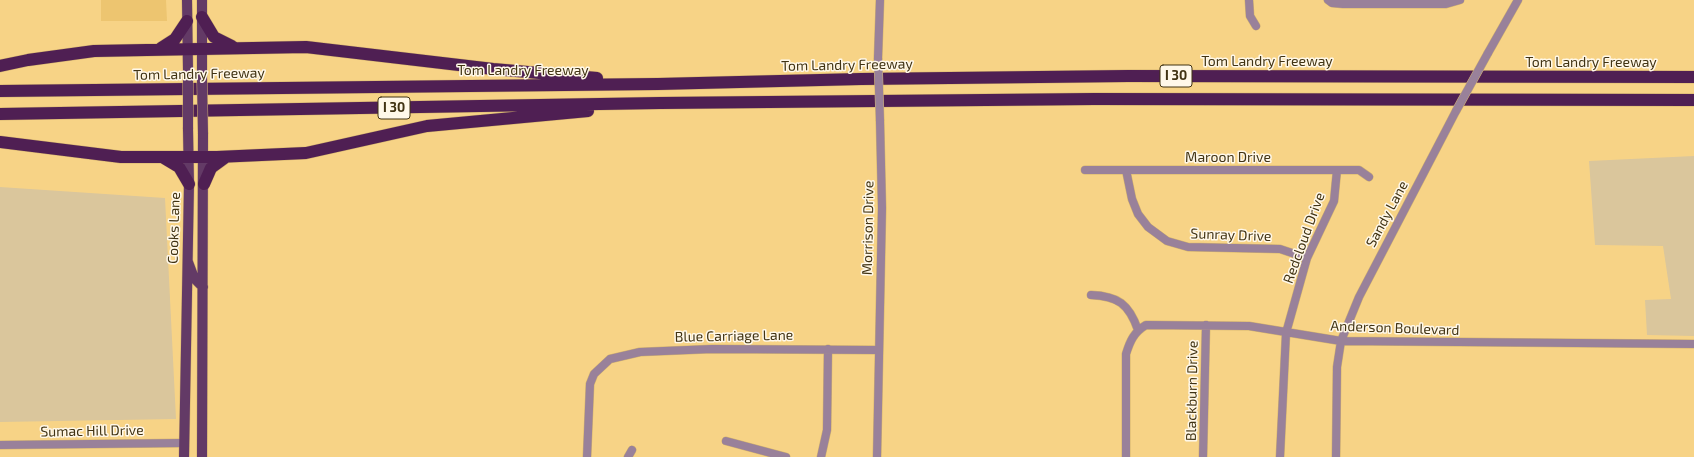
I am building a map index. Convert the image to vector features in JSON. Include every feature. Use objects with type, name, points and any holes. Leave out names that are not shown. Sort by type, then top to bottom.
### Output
[{"type":"highway","points":[[202,17],[214,37],[233,47]]},
{"type":"highway","points":[[159,49],[175,39],[187,21]]},
{"type":"highway","points":[[0,66],[28,60],[94,51],[306,46],[493,69],[658,84]]},
{"type":"highway","name":"Tom Landry Freeway","points":[[0,92],[658,84],[861,79],[1128,76],[1694,77]]},
{"type":"highway","name":"I 30","points":[[0,114],[660,103],[1094,99],[1694,100]]},
{"type":"highway","points":[[0,142],[121,156],[163,158],[228,157],[306,153],[427,126],[529,118],[660,103]]},
{"type":"highway","points":[[204,184],[211,168],[222,159],[228,157]]},
{"type":"highway","points":[[163,158],[173,162],[179,167],[189,184]]},
{"type":"main road","name":"Cooks Lane","points":[[184,457],[184,383],[189,184],[188,48],[186,0]]},
{"type":"main road","name":"Cooks Lane","points":[[202,0],[204,157],[202,457]]},
{"type":"main road","points":[[187,259],[194,278],[203,287]]},
{"type":"main road","points":[[184,383],[203,384]]},
{"type":"street","name":"Morrison Drive","points":[[877,457],[882,208],[878,58],[880,0]]},
{"type":"street","points":[[1249,0],[1250,16],[1256,26]]},
{"type":"street","points":[[1328,0],[1343,4],[1395,2],[1446,4],[1460,0]]},
{"type":"street","name":"Sandy Lane","points":[[1336,457],[1337,367],[1341,341],[1359,297],[1456,111],[1518,0]]},
{"type":"street","name":"Maroon Drive","points":[[1085,170],[1359,170],[1369,177]]},
{"type":"street","name":"Sunray Drive","points":[[1126,170],[1132,199],[1138,214],[1148,227],[1167,241],[1188,247],[1280,249],[1307,258]]},
{"type":"street","name":"Redcloud Drive","points":[[1280,457],[1286,333],[1307,258],[1334,201],[1337,170]]},
{"type":"street","points":[[1091,295],[1107,296],[1122,303],[1132,315],[1138,330],[1130,341],[1126,354],[1126,457]]},
{"type":"street","name":"Blackburn Drive","points":[[1203,457],[1206,325]]},
{"type":"street","name":"Anderson Boulevard","points":[[1138,330],[1146,326],[1249,326],[1341,341],[1694,344]]},
{"type":"street","name":"Blue Carriage Lane","points":[[587,457],[590,384],[596,372],[610,359],[640,352],[712,349],[878,350]]},
{"type":"street","points":[[821,457],[827,430],[828,349]]},
{"type":"street","points":[[726,441],[786,457]]},
{"type":"street","name":"Sumac Hill Drive","points":[[0,445],[184,442]]},
{"type":"shaded area","points":[[101,0],[166,0],[167,21],[101,21]]},
{"type":"shaded area","points":[[1694,156],[1694,336],[1647,335],[1645,300],[1671,299],[1663,246],[1595,245],[1589,161]]},
{"type":"shaded area","points":[[0,187],[165,198],[176,419],[0,422]]}]
